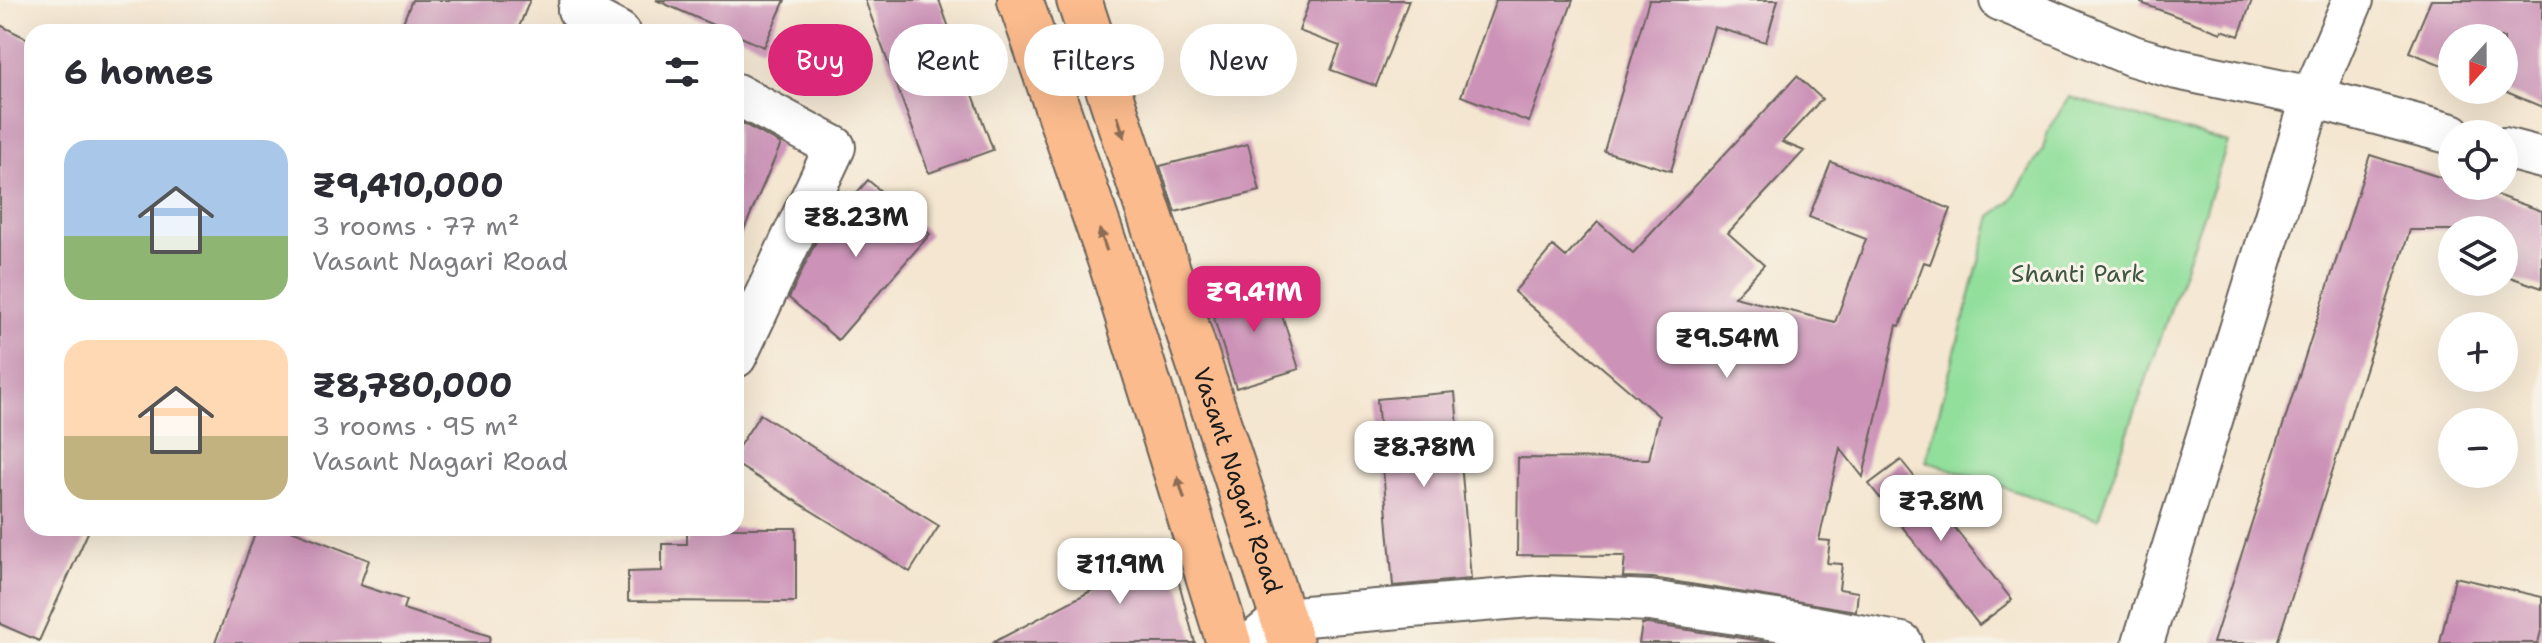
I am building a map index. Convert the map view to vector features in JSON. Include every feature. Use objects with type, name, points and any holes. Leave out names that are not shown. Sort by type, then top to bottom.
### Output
[{"type":"main road","points":[[1020,0],[1110,260],[1229,643]]},
{"type":"main road","name":"Vasant Nagari Road","points":[[1079,0],[1275,635]]},
{"type":"street","points":[[2000,0],[2133,56],[2177,69],[2312,97],[2438,130]]},
{"type":"street","points":[[2143,643],[2312,97],[2353,0]]},
{"type":"street","points":[[577,14],[600,24]]},
{"type":"street","points":[[744,98],[835,147],[744,340]]},
{"type":"street","points":[[2518,152],[2542,158]]},
{"type":"street","points":[[1275,635],[1543,596],[1650,601],[1902,643]]},
{"type":"green space","name":"Shanti Park","points":[[2069,97],[2228,143],[2098,519],[1926,461],[1991,216],[2010,202],[2043,149],[2048,131]]},
{"type":"building","points":[[412,0],[530,0],[520,24],[402,24]]},
{"type":"building","points":[[656,0],[785,0],[774,24],[768,24],[768,38],[764,47],[744,38],[744,24],[711,24]]},
{"type":"building","points":[[865,0],[939,0],[948,24],[889,24],[889,65]]},
{"type":"building","points":[[1310,0],[1409,0],[1376,86],[1331,70],[1340,46],[1299,31]]},
{"type":"building","points":[[1496,0],[1573,0],[1529,122],[1461,96]]},
{"type":"building","points":[[1649,0],[1778,0],[1766,42],[1714,27],[1671,171],[1604,151]]},
{"type":"building","points":[[2141,0],[2252,0],[2239,36],[2222,30],[2221,33],[2141,3]]},
{"type":"building","points":[[2431,0],[2542,0],[2542,107],[2518,97],[2518,24],[2438,24],[2438,63],[2409,52]]},
{"type":"building","points":[[0,25],[24,37],[24,536],[86,536],[39,641],[0,624]]},
{"type":"building","points":[[1797,76],[1822,99],[1782,142],[1804,151],[1728,233],[1764,265],[1734,297],[1835,322],[1866,239],[1809,217],[1831,162],[1951,209],[1930,264],[1924,262],[1900,326],[1897,325],[1863,477],[1840,448],[1819,540],[1830,541],[1827,563],[1842,564],[1839,589],[1858,592],[1856,611],[1653,578],[1623,577],[1625,556],[1517,555],[1518,458],[1649,459],[1659,416],[1514,292],[1553,246],[1566,257],[1598,222],[1633,253]]},
{"type":"building","points":[[901,96],[974,96],[993,150],[929,173]]},
{"type":"building","points":[[744,124],[781,144],[744,230]]},
{"type":"building","points":[[1248,144],[1260,191],[1175,212],[1160,166]]},
{"type":"building","points":[[2370,155],[2438,177],[2438,200],[2510,200],[2542,211],[2542,288],[2518,280],[2518,216],[2438,216],[2438,230],[2410,230],[2277,643],[2213,643]]},
{"type":"building","points":[[868,180],[930,234],[838,340],[789,298],[818,237]]},
{"type":"building","points":[[1271,280],[1299,369],[1236,388],[1208,300]]},
{"type":"building","points":[[1455,392],[1471,579],[1393,586],[1377,399]]},
{"type":"building","points":[[760,414],[939,526],[910,572],[744,469],[744,439]]},
{"type":"building","points":[[1901,460],[2012,600],[1979,625],[1869,484]]},
{"type":"building","points":[[744,528],[796,528],[796,602],[628,601],[628,572],[662,571],[662,544],[687,544],[687,536],[744,536]]},
{"type":"building","points":[[254,536],[307,536],[369,560],[360,585],[406,600],[403,609],[490,636],[489,643],[215,643]]},
{"type":"building","points":[[1168,541],[1195,643],[992,643],[1108,582],[1101,559]]},
{"type":"building","points":[[2455,577],[2542,597],[2542,627],[2538,643],[2440,643]]},
{"type":"building","points":[[1642,624],[1648,624],[1775,643],[1639,643]]}]
